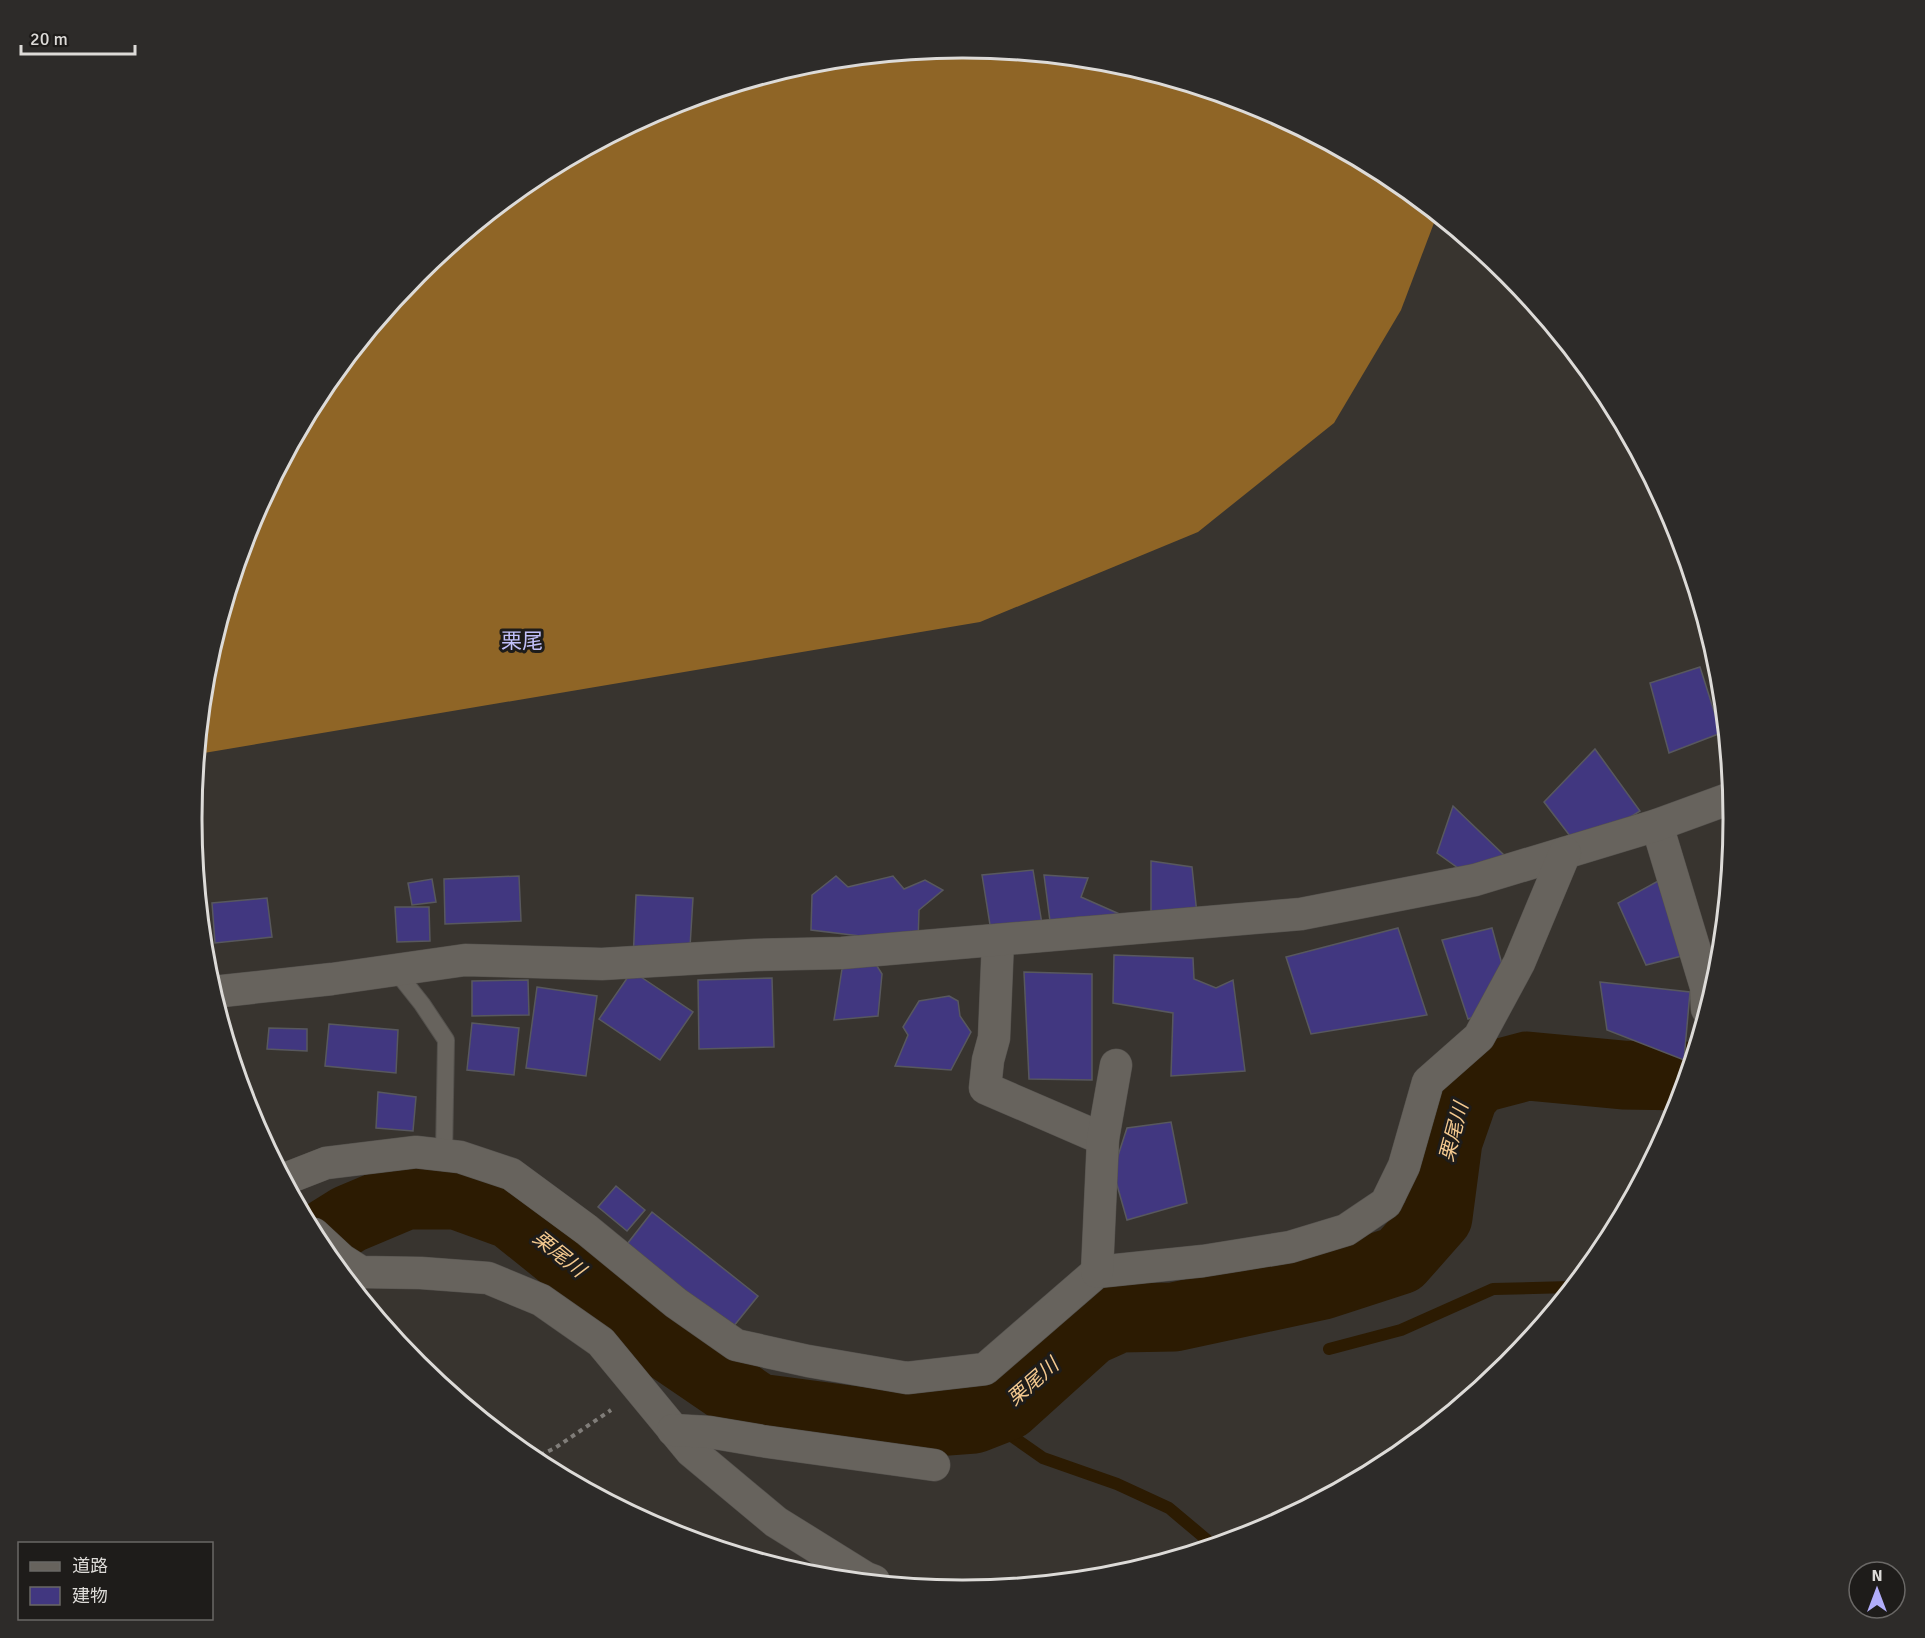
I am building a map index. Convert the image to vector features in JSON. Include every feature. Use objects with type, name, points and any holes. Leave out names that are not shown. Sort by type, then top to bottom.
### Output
[{"type":"street","points":[[222,991],[332,979],[465,960],[602,964],[755,955],[842,953],[1301,914],[1475,880],[1657,825],[1722,801]]},
{"type":"street","points":[[1657,825],[1705,981]]},
{"type":"street","points":[[292,1176],[326,1163],[416,1152],[460,1157],[511,1174],[587,1230],[676,1303],[736,1345],[808,1361],[906,1378],[984,1369],[1097,1272],[1203,1261],[1290,1247],[1346,1230],[1386,1203],[1404,1166],[1428,1082],[1479,1037],[1519,963],[1565,853]]},
{"type":"street","points":[[999,940],[994,1038],[984,1088],[1103,1139]]},
{"type":"street","points":[[1097,1272],[1103,1139],[1116,1065]]},
{"type":"street","points":[[355,1276],[421,1273],[488,1278],[541,1300],[601,1342],[690,1451],[776,1521],[856,1572]]},
{"type":"street","points":[[674,1430],[709,1432],[934,1465]]},
{"type":"lane","points":[[395,970],[422,1004],[446,1040],[444,1155]]},
{"type":"path","points":[[544,1453],[640,1390]]},
{"type":"shaded area","points":[[962,58],[1062,65],[1159,84],[1254,116],[1343,160],[1434,223],[1401,310],[1334,423],[1198,532],[980,622],[206,753],[217,671],[228,622],[242,575],[260,528],[280,483],[304,439],[330,396],[359,356],[425,281],[461,247],[500,216],[582,160],[671,116],[766,84],[863,65]]},
{"type":"building","points":[[1700,667],[1715,714],[1717,734],[1669,753],[1650,683]]},
{"type":"building","points":[[1595,749],[1640,811],[1580,849],[1544,802]]},
{"type":"building","points":[[1453,806],[1507,858],[1475,880],[1437,853]]},
{"type":"building","points":[[1151,861],[1192,867],[1197,914],[1151,917]]},
{"type":"building","points":[[1033,870],[1044,936],[991,931],[982,875]]},
{"type":"building","points":[[1044,875],[1088,878],[1081,897],[1124,916],[1080,917],[1050,921]]},
{"type":"building","points":[[519,876],[521,921],[445,924],[444,879]]},
{"type":"building","points":[[836,876],[848,887],[893,876],[904,889],[925,880],[943,890],[919,910],[918,943],[811,930],[812,895]]},
{"type":"building","points":[[432,879],[436,902],[412,905],[408,883]]},
{"type":"building","points":[[1658,881],[1686,955],[1646,965],[1618,903]]},
{"type":"building","points":[[636,895],[693,898],[689,963],[633,960]]},
{"type":"building","points":[[267,898],[272,937],[215,943],[212,903]]},
{"type":"building","points":[[395,907],[429,907],[430,941],[397,942]]},
{"type":"building","points":[[1398,928],[1427,1015],[1311,1034],[1286,957]]},
{"type":"building","points":[[1492,928],[1513,1004],[1468,1019],[1442,940]]},
{"type":"building","points":[[1114,955],[1193,958],[1194,979],[1216,988],[1233,980],[1245,1071],[1171,1076],[1173,1013],[1113,1003]]},
{"type":"building","points":[[872,958],[882,974],[878,1016],[834,1020],[842,969]]},
{"type":"building","points":[[632,971],[693,1012],[660,1060],[599,1019]]},
{"type":"building","points":[[1024,972],[1092,974],[1092,1080],[1029,1079]]},
{"type":"building","points":[[772,978],[774,1047],[699,1049],[698,980]]},
{"type":"building","points":[[528,980],[529,1015],[472,1016],[472,981]]},
{"type":"building","points":[[1600,982],[1690,992],[1684,1060],[1607,1030]]},
{"type":"building","points":[[537,987],[597,996],[586,1076],[526,1068]]},
{"type":"building","points":[[949,996],[958,1001],[960,1016],[971,1032],[951,1070],[895,1066],[908,1035],[903,1027],[919,1001]]},
{"type":"building","points":[[472,1023],[519,1028],[514,1075],[467,1070]]},
{"type":"building","points":[[329,1024],[398,1030],[396,1073],[325,1066]]},
{"type":"building","points":[[269,1028],[307,1029],[307,1051],[267,1049]]},
{"type":"building","points":[[378,1092],[416,1097],[413,1131],[376,1128]]},
{"type":"building","points":[[1171,1122],[1187,1203],[1127,1220],[1113,1171],[1127,1128]]},
{"type":"building","points":[[616,1186],[645,1210],[627,1231],[598,1207]]},
{"type":"building","points":[[652,1212],[758,1296],[729,1332],[624,1248]]},
{"type":"waterway","name":"栗尾川","points":[[325,1234],[349,1219],[406,1195],[457,1195],[512,1215],[619,1301],[667,1346],[758,1408],[864,1422],[907,1424],[974,1419],[1007,1406],[1090,1331],[1119,1318],[1174,1317],[1323,1285],[1400,1260],[1438,1217],[1448,1141],[1464,1095],[1478,1079],[1527,1066],[1623,1075],[1678,1076]]},
{"type":"waterway","points":[[1329,1349],[1401,1330],[1493,1289],[1562,1287]]},
{"type":"waterway","name":"栗尾川","points":[[1000,1428],[1043,1458],[1117,1484],[1169,1508],[1206,1539]]},
{"type":"district","name":"栗尾","points":[[522,641]]}]
